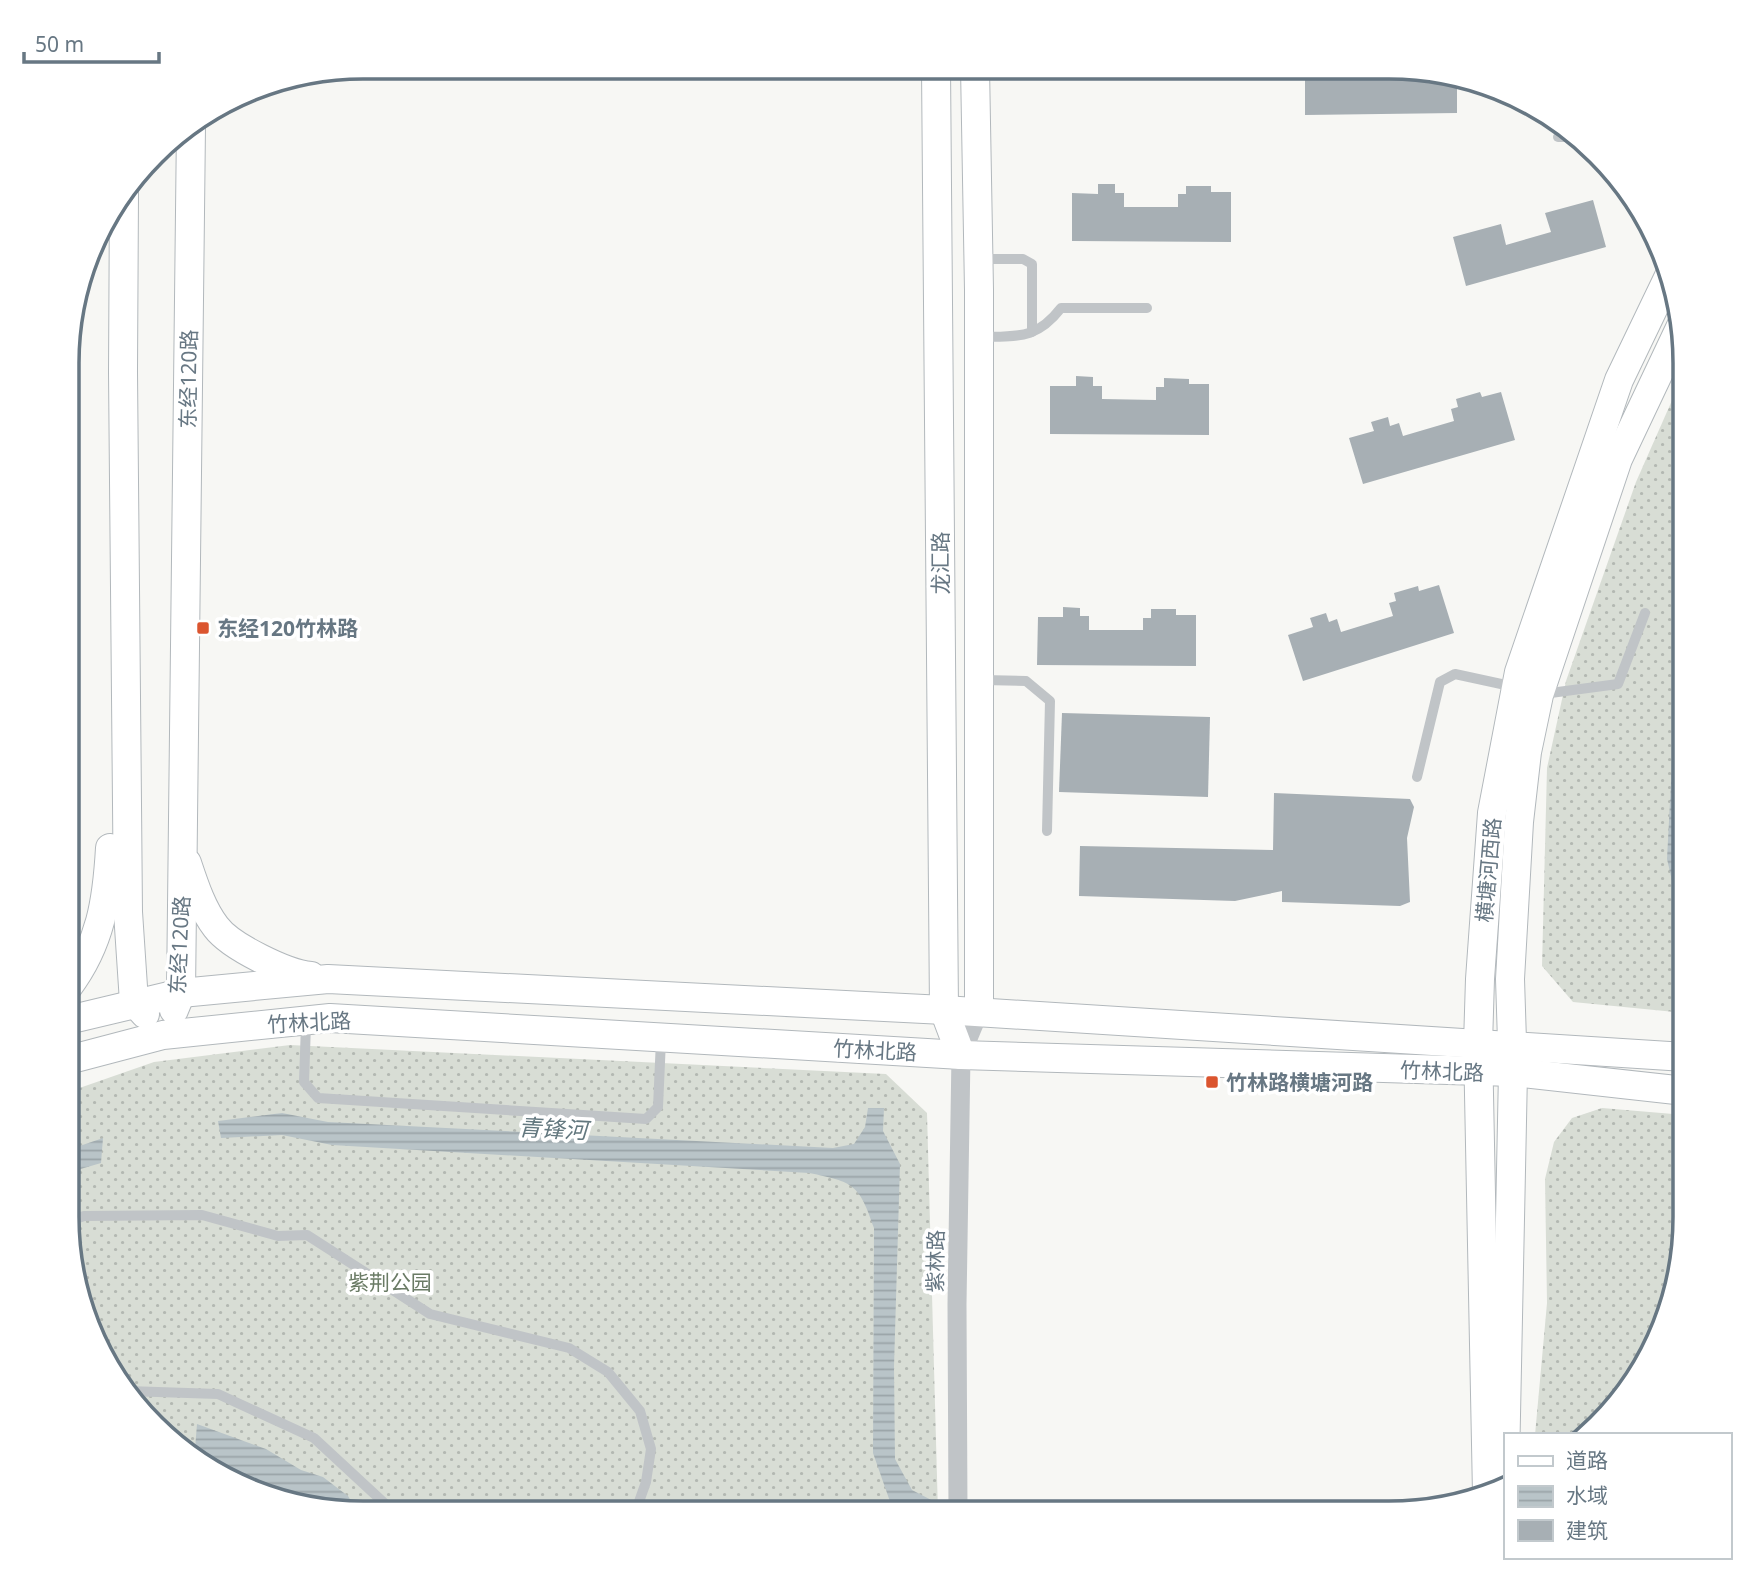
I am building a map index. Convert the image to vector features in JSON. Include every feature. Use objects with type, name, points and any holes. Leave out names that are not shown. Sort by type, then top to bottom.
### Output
[{"type":"main road","name":"龙汇路","points":[[936,79],[944,1010],[961,1055]]},
{"type":"main road","name":"龙汇路","points":[[975,79],[979,337],[979,1012]]},
{"type":"main road","name":"东经120路","points":[[124,210],[122,372],[128,912],[134,1002],[163,1035],[181,993],[191,137]]},
{"type":"main road","name":"横塘河西路","points":[[1487,1484],[1478,1044],[1492,813],[1619,380],[1663,288]]},
{"type":"main road","name":"横塘河西路","points":[[1505,1433],[1512,1059],[1510,979],[1519,822],[1527,752],[1528,691],[1618,459],[1673,343]]},
{"type":"main road","points":[[79,968],[97,937],[107,900],[126,632]]},
{"type":"main road","points":[[182,848],[195,887],[217,929],[257,957],[302,975],[419,984]]},
{"type":"main road","name":"竹林北路","points":[[79,1017],[181,993],[328,979],[944,1010],[1478,1044],[1512,1059],[1673,1089]]},
{"type":"main road","name":"竹林北路","points":[[79,1057],[163,1035],[330,1018],[961,1055],[1479,1072],[1512,1059],[1673,1057]]},
{"type":"street","name":"紫林路","points":[[958,1501],[957,1304],[961,1055],[979,1012]]},
{"type":"lane","points":[[978,259],[1023,260],[1032,264],[1032,332]]},
{"type":"lane","points":[[979,337],[1024,336],[1047,326],[1061,309],[1147,308]]},
{"type":"lane","points":[[1417,777],[1440,682],[1455,674],[1528,691],[1618,684],[1645,612]]},
{"type":"lane","points":[[979,680],[1026,681],[1050,701],[1047,831]]},
{"type":"lane","points":[[306,1020],[304,1082],[318,1098],[646,1119],[658,1107],[661,1037]]},
{"type":"lane","points":[[79,1218],[202,1215],[278,1236],[307,1235],[430,1314],[569,1348],[608,1372],[640,1411],[651,1449],[646,1482],[639,1501]]},
{"type":"lane","points":[[139,1391],[218,1394],[314,1438],[382,1501]]},
{"type":"green space","points":[[1673,398],[1673,1012],[1573,1002],[1542,966],[1547,768],[1566,681],[1636,482]]},
{"type":"green space","name":"紫荆公园","points":[[290,1045],[886,1074],[927,1113],[938,1501],[345,1501],[290,1492],[237,1472],[176,1431],[138,1390],[117,1359],[100,1326],[84,1272],[79,1235],[79,1088],[154,1062]]},
{"type":"green space","points":[[1602,1108],[1673,1114],[1671,1254],[1664,1290],[1652,1326],[1635,1359],[1614,1390],[1573,1433],[1535,1433],[1547,1303],[1545,1179],[1554,1142],[1572,1118]]},
{"type":"water","points":[[1673,756],[1673,885],[1667,859]]},
{"type":"water","points":[[868,1108],[884,1108],[883,1131],[900,1164],[894,1367],[895,1459],[912,1490],[933,1501],[890,1501],[873,1453],[874,1228],[864,1202],[853,1187],[836,1179],[809,1173],[332,1145],[282,1135],[221,1138],[218,1121],[282,1113],[328,1122],[833,1148],[854,1144],[865,1127]]},
{"type":"water","points":[[103,1138],[101,1163],[79,1169],[79,1146]]},
{"type":"water","points":[[197,1424],[266,1449],[301,1470],[323,1477],[351,1501],[308,1496],[254,1480],[195,1446]]},
{"type":"building","points":[[1305,79],[1407,79],[1457,87],[1457,113],[1305,115]]},
{"type":"building","points":[[1098,184],[1115,184],[1115,193],[1124,193],[1124,207],[1178,207],[1178,194],[1186,194],[1186,186],[1211,186],[1211,192],[1231,192],[1231,242],[1072,241],[1072,193],[1098,194]]},
{"type":"building","points":[[1593,200],[1606,247],[1466,286],[1453,237],[1501,224],[1506,245],[1551,232],[1545,213]]},
{"type":"building","points":[[1076,376],[1093,377],[1093,386],[1102,386],[1102,399],[1156,400],[1156,387],[1164,387],[1164,378],[1189,379],[1189,384],[1209,384],[1209,435],[1050,434],[1050,386],[1076,386]]},
{"type":"building","points":[[1480,392],[1482,397],[1501,392],[1515,440],[1363,484],[1349,438],[1374,431],[1371,422],[1388,417],[1390,426],[1399,423],[1403,436],[1454,421],[1451,409],[1458,407],[1456,399]]},
{"type":"building","points":[[1439,585],[1454,633],[1303,681],[1288,635],[1313,627],[1310,618],[1326,613],[1329,622],[1337,619],[1341,632],[1393,616],[1389,603],[1396,601],[1394,593],[1418,586],[1419,591]]},
{"type":"building","points":[[1063,607],[1080,608],[1080,616],[1089,616],[1089,630],[1143,630],[1143,618],[1151,618],[1151,609],[1176,609],[1176,615],[1196,615],[1196,666],[1037,665],[1038,617],[1063,617]]},
{"type":"building","points":[[1062,713],[1210,717],[1208,797],[1059,792]]},
{"type":"building","points":[[1274,793],[1410,799],[1414,807],[1407,838],[1410,902],[1400,906],[1282,902],[1282,891],[1235,901],[1079,896],[1080,846],[1273,850]]},
{"type":"place","name":"东经120竹林路","points":[[203,628]]},
{"type":"place","name":"竹林路横塘河路","points":[[1212,1082]]},
{"type":"water label","name":"青锋河","points":[[553,1128]]}]
